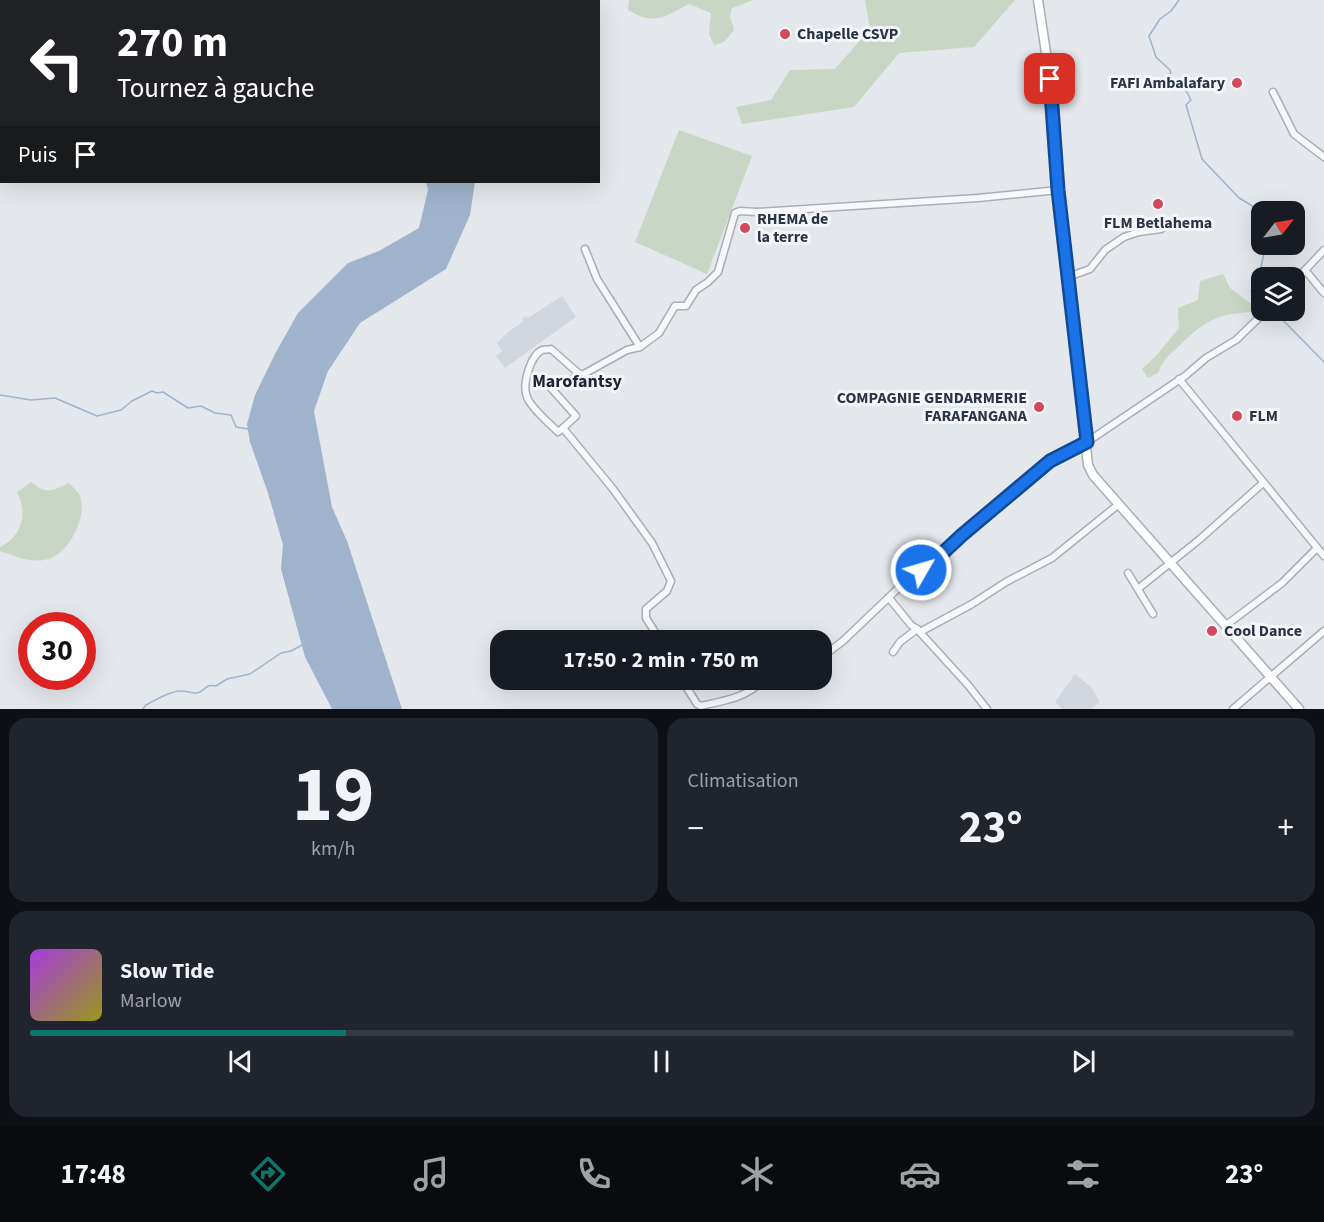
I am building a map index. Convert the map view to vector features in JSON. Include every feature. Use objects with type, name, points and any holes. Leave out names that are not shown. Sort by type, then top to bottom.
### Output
[{"type":"main road","points":[[1038,0],[1050,79],[1058,190],[1088,465],[1093,475],[1299,709]]},
{"type":"street","points":[[1273,92],[1294,134],[1324,157]]},
{"type":"street","points":[[582,375],[551,349],[542,350],[532,359],[527,376],[526,396],[543,418],[558,432],[576,416],[551,388],[582,375],[627,350],[640,347],[658,333],[675,306],[686,306],[696,290],[718,272],[735,213],[740,211],[757,212],[954,200],[1058,190]]},
{"type":"street","points":[[1068,277],[1090,269],[1106,250],[1124,237],[1139,232],[1161,230]]},
{"type":"street","points":[[585,249],[597,279],[640,347]]},
{"type":"street","points":[[1324,250],[1305,270],[1324,293]]},
{"type":"street","points":[[832,649],[909,578],[933,562],[1050,461],[1087,442],[1179,380],[1206,358],[1236,340],[1256,321]]},
{"type":"street","points":[[1179,380],[1324,556]]},
{"type":"street","points":[[563,428],[613,489],[646,535],[670,581],[667,591],[646,609],[646,618],[654,630]]},
{"type":"street","points":[[1138,588],[1200,539],[1263,483]]},
{"type":"street","points":[[892,652],[900,642],[1052,558],[1119,504]]},
{"type":"street","points":[[1225,626],[1282,583],[1317,548]]},
{"type":"street","points":[[1128,573],[1153,614]]},
{"type":"street","points":[[889,598],[987,709]]},
{"type":"street","points":[[1233,709],[1324,631]]},
{"type":"street","points":[[688,690],[697,704],[701,705],[733,698],[750,690]]},
{"type":"shaded area","points":[[562,296],[576,317],[505,368],[496,356],[502,351],[497,343],[523,322],[522,319],[526,316],[528,318]]},
{"type":"shaded area","points":[[1075,674],[1092,688],[1100,702],[1091,709],[1062,709],[1055,702]]},
{"type":"green space","points":[[629,0],[754,0],[732,8],[730,16],[734,30],[724,42],[714,45],[709,34],[711,13],[689,4],[666,16],[645,18],[628,10]]},
{"type":"green space","points":[[865,0],[1015,0],[974,47],[899,53],[854,107],[742,124],[736,107],[771,100],[790,70],[835,69],[870,29]]},
{"type":"green space","points":[[679,130],[752,156],[707,274],[635,242]]},
{"type":"green space","points":[[1223,274],[1230,288],[1251,304],[1251,312],[1225,315],[1207,323],[1188,337],[1169,356],[1158,373],[1148,378],[1142,369],[1179,328],[1178,308],[1198,300],[1200,281]]},
{"type":"green space","points":[[31,482],[46,490],[69,483],[78,493],[82,511],[76,531],[65,548],[51,558],[38,561],[0,551],[0,547],[13,537],[21,524],[22,508],[17,492]]},
{"type":"water","points":[[426,183],[475,183],[470,215],[446,269],[360,323],[328,371],[314,411],[332,507],[347,541],[402,709],[332,709],[305,657],[281,569],[283,545],[250,442],[247,424],[255,395],[298,313],[348,263],[379,251],[419,228],[428,190]]},
{"type":"waterway","points":[[1179,0],[1171,11],[1160,19],[1149,36],[1156,57],[1170,70],[1172,79],[1184,88],[1191,100],[1186,105],[1202,159],[1239,198],[1251,205]]},
{"type":"waterway","points":[[1261,267],[1264,255]]},
{"type":"waterway","points":[[1284,321],[1324,362]]},
{"type":"waterway","points":[[0,395],[31,400],[55,398],[97,416],[121,410],[132,401],[152,391],[163,392],[188,408],[201,406],[215,413],[231,415],[236,427],[248,429]]},
{"type":"waterway","points":[[143,709],[149,703],[173,692],[199,693],[227,679],[250,674],[281,653],[302,645]]},
{"type":"place","name":"Chapelle CSVP","points":[[785,34]]},
{"type":"place","name":"FAFI Ambalafary","points":[[1237,83]]},
{"type":"place","name":"FLM Betlahema","points":[[1158,204]]},
{"type":"place","name":"RHEMA de la terre","points":[[745,228]]},
{"type":"place","name":"COMPAGNIE GENDARMERIE FARAFANGANA","points":[[1039,407]]},
{"type":"place","name":"FLM","points":[[1237,416]]},
{"type":"place","name":"Cool Dance","points":[[1212,631]]},
{"type":"district","name":"Marofantsy","points":[[577,381]]},
{"type":"route","points":[[921,570],[1050,461],[1087,442],[1058,190],[1050,79]]}]
